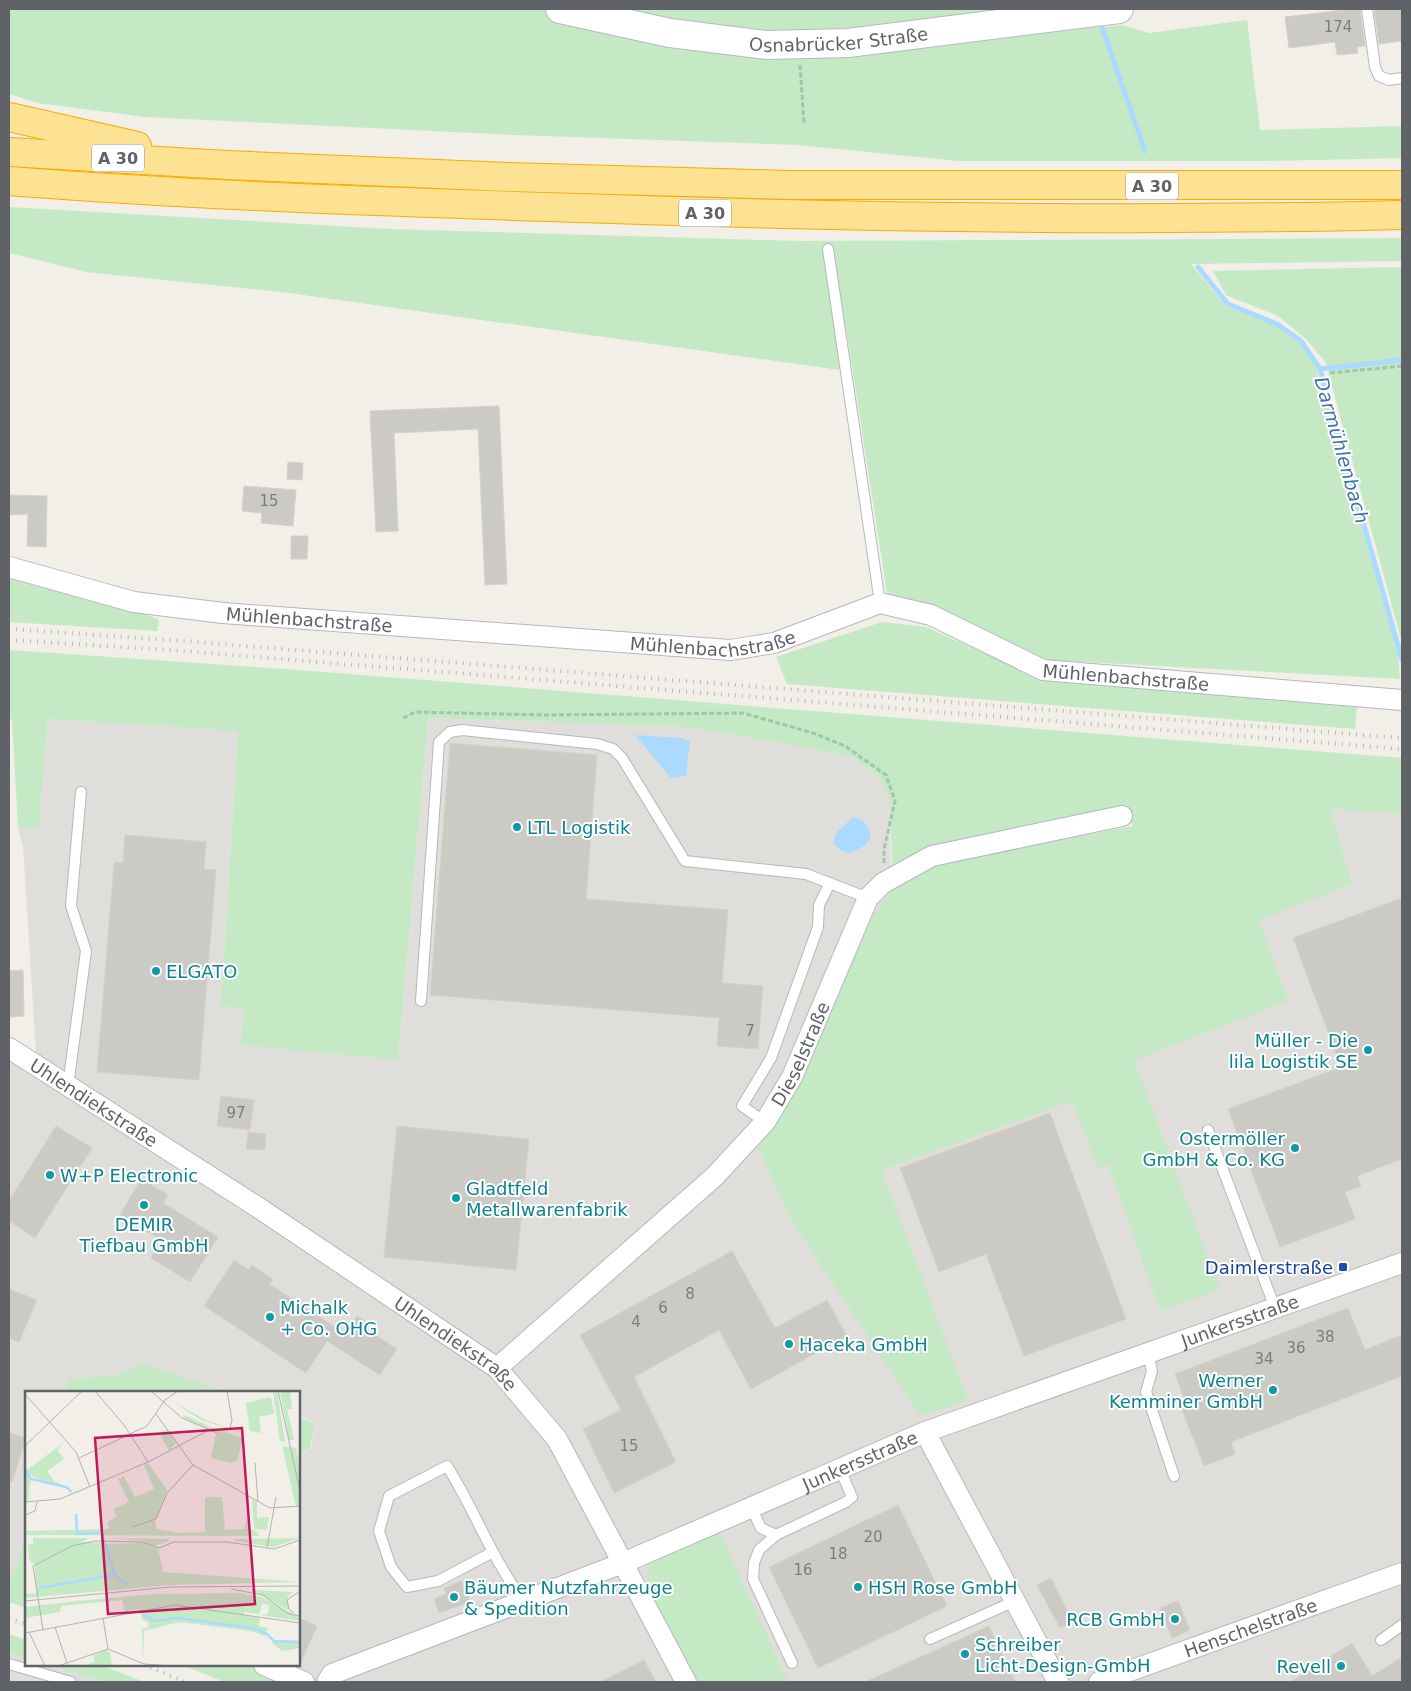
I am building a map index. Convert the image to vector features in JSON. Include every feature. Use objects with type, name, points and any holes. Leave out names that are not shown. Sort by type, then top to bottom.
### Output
[{"type":"highway","points":[[9,117],[227,165]]},
{"type":"highway","name":"A 30","points":[[9,152],[227,165],[508,178],[791,185],[1402,185]]},
{"type":"highway","name":"A 30","points":[[9,181],[293,199],[797,216],[1039,218],[1402,215]]},
{"type":"main road","name":"Osnabrücker Straße","points":[[560,9],[670,33],[730,42],[798,45],[848,42],[1119,9]]},
{"type":"street","name":"Mühlenbachstraße","points":[[9,567],[134,602],[223,613],[730,650],[774,643],[880,603],[931,615],[1043,670],[1398,699]]},
{"type":"street","name":"Dieselstraße","points":[[497,1368],[714,1177],[765,1122],[792,1077],[868,898],[883,883],[932,856],[1122,816]]},
{"type":"street","name":"Uhlendiekstraße","points":[[9,1048],[67,1087],[259,1208],[497,1368],[557,1438],[686,1682]]},
{"type":"street","name":"Junkersstraße","points":[[327,1682],[332,1674],[624,1562],[924,1432],[1402,1263]]},
{"type":"street","points":[[924,1432],[1058,1682]]},
{"type":"street","name":"Henschelstraße","points":[[1099,1682],[1402,1573]]},
{"type":"street","points":[[266,1666],[304,1682]]},
{"type":"lane","points":[[1367,9],[1375,67],[1379,76],[1388,80],[1402,78]]},
{"type":"lane","points":[[828,249],[880,603]]},
{"type":"lane","points":[[421,1001],[439,742],[450,732],[462,730],[588,743],[613,749],[622,758],[685,861],[806,874],[868,898]]},
{"type":"lane","points":[[67,1087],[86,951],[71,906],[81,792]]},
{"type":"lane","points":[[765,1122],[742,1106],[771,1058],[818,927],[819,905],[830,883]]},
{"type":"lane","points":[[1208,1130],[1275,1308]]},
{"type":"lane","points":[[1148,1353],[1152,1371],[1146,1392],[1174,1476]]},
{"type":"lane","points":[[493,1552],[438,1581],[408,1587],[391,1567],[379,1531],[389,1496],[447,1466],[465,1494],[506,1578],[524,1601]]},
{"type":"lane","points":[[792,1662],[753,1579],[754,1563],[759,1550],[776,1535],[846,1502],[852,1496],[840,1469]]},
{"type":"lane","points":[[751,1507],[761,1528],[776,1535]]},
{"type":"lane","points":[[930,1639],[1015,1601]]},
{"type":"lane","points":[[1381,1640],[1402,1626]]},
{"type":"lane","points":[[9,1664],[71,1682]]},
{"type":"path","points":[[798,45],[804,123]]},
{"type":"path","points":[[1330,373],[1402,366]]},
{"type":"path","points":[[403,718],[415,712],[546,715],[743,713],[813,733],[845,746],[886,775],[895,801],[884,849],[883,883]]},
{"type":"shaded area","points":[[428,718],[674,726],[721,732],[853,757],[881,778],[890,801],[891,890],[939,863],[1285,806],[1402,814],[1402,1682],[312,1682],[274,1666],[300,1666],[300,1455],[311,1448],[315,1422],[300,1416],[300,1391],[225,1391],[142,1363],[120,1374],[70,1379],[64,1391],[25,1391],[25,1534],[17,1567],[9,1580],[9,1036],[36,1053],[23,847],[18,827],[39,828],[48,719],[238,731],[221,1006],[244,1009],[242,1045],[398,1060]]},
{"type":"shaded area","points":[[9,1653],[25,1658],[25,1666],[51,1666],[106,1682],[9,1682]]},
{"type":"green space","points":[[9,9],[1095,9],[1096,28],[1121,25],[1149,33],[1247,20],[1260,130],[1402,126],[1402,158],[1266,161],[958,161],[798,145],[515,135],[145,117],[38,103],[9,94]]},
{"type":"green space","points":[[9,207],[389,229],[799,241],[1402,238],[1402,261],[1191,264],[1226,306],[1277,326],[1300,343],[1317,370],[1398,653],[1400,679],[1047,660],[933,607],[887,593],[846,327],[840,370],[289,293],[87,272],[9,253]]},
{"type":"green space","points":[[1402,267],[1402,642],[1325,361],[1306,339],[1278,316],[1226,295],[1213,271]]},
{"type":"green space","points":[[9,578],[141,612],[159,620],[157,631],[9,622]]},
{"type":"green space","points":[[882,622],[926,627],[1041,679],[1357,707],[1355,729],[787,684],[776,657]]},
{"type":"green space","points":[[9,650],[299,670],[1402,758],[1402,814],[1330,809],[1352,884],[1259,920],[1288,1001],[1134,1060],[1220,1290],[1160,1310],[1108,1164],[1098,1168],[1072,1101],[882,1170],[968,1401],[920,1415],[788,1215],[759,1148],[793,1096],[866,924],[891,891],[939,863],[1133,826],[1122,811],[892,865],[890,801],[881,778],[853,757],[721,732],[674,726],[428,718],[398,1060],[241,1045],[244,1009],[221,1006],[238,731],[48,719],[39,829],[18,827],[12,720],[9,717]]},
{"type":"green space","points":[[142,1363],[224,1391],[64,1391],[70,1379],[120,1374]]},
{"type":"green space","points":[[300,1417],[315,1423],[310,1448],[300,1454]]},
{"type":"green space","points":[[719,1530],[788,1682],[694,1682],[647,1590],[649,1565]]},
{"type":"green space","points":[[25,1534],[25,1608],[9,1602],[9,1580],[17,1567]]},
{"type":"green space","points":[[9,1634],[25,1640],[25,1658],[9,1653]]},
{"type":"green space","points":[[51,1666],[103,1666],[145,1682],[106,1682]]},
{"type":"green space","points":[[185,1666],[270,1666],[307,1682],[225,1682]]},
{"type":"water","points":[[635,735],[682,738],[690,741],[686,776],[671,778]]},
{"type":"water","points":[[853,817],[865,824],[871,836],[866,845],[850,853],[840,850],[833,843],[837,832]]},
{"type":"building","points":[[1360,9],[1365,46],[1357,47],[1358,53],[1337,55],[1335,42],[1289,48],[1285,17]]},
{"type":"building","points":[[1374,9],[1402,9],[1402,41],[1379,44]]},
{"type":"building","points":[[499,406],[507,584],[485,585],[478,429],[394,433],[398,531],[376,532],[370,411]]},
{"type":"building","points":[[288,462],[303,463],[302,480],[287,479]]},
{"type":"building","points":[[244,486],[296,490],[293,526],[261,523],[262,513],[242,511]]},
{"type":"building","points":[[9,495],[47,496],[46,547],[27,546],[28,514],[9,515]]},
{"type":"building","points":[[291,536],[308,536],[307,559],[291,559]]},
{"type":"building","name":"LTL Logistik","points":[[450,743],[597,755],[586,899],[728,910],[722,983],[763,986],[758,1049],[717,1046],[719,1018],[430,995]]},
{"type":"building","name":"ELGATO","points":[[125,835],[206,842],[204,869],[216,870],[199,1080],[97,1072],[114,862],[123,863]]},
{"type":"building","points":[[1402,898],[1402,1159],[1357,1176],[1361,1186],[1345,1192],[1355,1219],[1280,1247],[1228,1109],[1341,1067],[1293,938]]},
{"type":"building","points":[[23,970],[24,1016],[9,1017],[9,971]]},
{"type":"building","points":[[221,1096],[254,1100],[250,1130],[217,1126]]},
{"type":"building","points":[[1050,1113],[1126,1319],[1024,1356],[986,1254],[939,1272],[900,1168]]},
{"type":"building","name":"W+P Electronic","points":[[56,1126],[92,1148],[35,1238],[9,1221],[9,1201]]},
{"type":"building","name":"Gladtfeld Metallwarenfabrik","points":[[397,1126],[529,1139],[516,1270],[384,1257]]},
{"type":"building","points":[[248,1132],[266,1134],[265,1150],[246,1149]]},
{"type":"building","points":[[141,1179],[168,1195],[163,1203],[218,1237],[190,1282],[151,1258],[161,1240],[120,1215]]},
{"type":"building","points":[[732,1251],[775,1328],[827,1300],[847,1336],[751,1389],[719,1330],[634,1377],[676,1462],[614,1493],[583,1429],[621,1410],[580,1335]]},
{"type":"building","name":"Michalk + Co. OHG","points":[[234,1260],[249,1270],[252,1265],[273,1279],[269,1284],[346,1334],[357,1316],[369,1324],[366,1329],[397,1349],[380,1375],[327,1341],[306,1373],[204,1306]]},
{"type":"building","points":[[9,1289],[37,1300],[19,1342],[9,1338]]},
{"type":"building","name":"Werner Kemminer GmbH","points":[[1348,1308],[1365,1350],[1402,1335],[1402,1376],[1231,1442],[1235,1454],[1204,1466],[1181,1407],[1187,1405],[1175,1374]]},
{"type":"building","points":[[9,1433],[25,1438],[25,1441],[12,1482],[9,1482]]},
{"type":"building","name":"HSH Rose GmbH","points":[[898,1505],[947,1606],[818,1668],[769,1567]]},
{"type":"building","points":[[1051,1578],[1073,1622],[1060,1628],[1037,1585]]},
{"type":"building","name":"Bäumer Nutzfahrzeuge & Spedition","points":[[462,1581],[470,1602],[439,1613],[434,1599],[446,1594],[444,1588]]},
{"type":"building","name":"RCB GmbH","points":[[1178,1601],[1190,1630],[1172,1638],[1160,1608]]},
{"type":"building","points":[[300,1618],[317,1626],[300,1664]]},
{"type":"building","name":"Schreiber Licht-Design-GmbH","points":[[989,1626],[1015,1682],[865,1682]]},
{"type":"building","name":"Revell","points":[[1352,1643],[1372,1676],[1402,1657],[1402,1682],[1290,1682]]},
{"type":"building","points":[[644,1660],[656,1682],[600,1682]]},
{"type":"waterway","name":"Darmühlenbach","points":[[1101,24],[1145,151]]},
{"type":"waterway","name":"Darmühlenbach","points":[[1198,267],[1228,304],[1277,324],[1301,341],[1320,369],[1402,660]]},
{"type":"waterway","points":[[1320,369],[1402,360]]},
{"type":"railway","points":[[9,629],[170,640],[1402,738]]},
{"type":"railway","points":[[9,640],[169,650],[1402,749]]},
{"type":"railway","points":[[9,1619],[25,1624]]},
{"type":"railway","points":[[146,1666],[186,1682]]},
{"type":"place","name":"LTL Logistik","points":[[517,827]]},
{"type":"place","name":"ELGATO","points":[[156,971]]},
{"type":"place","name":"Müller - Die lila Logistik SE","points":[[1368,1050]]},
{"type":"place","name":"Ostermöller GmbH & Co. KG","points":[[1295,1148]]},
{"type":"place","name":"W+P Electronic","points":[[50,1175]]},
{"type":"place","name":"Gladtfeld Metallwarenfabrik","points":[[456,1198]]},
{"type":"place","name":"DEMIR Tiefbau GmbH","points":[[144,1205]]},
{"type":"place","name":"Daimlerstraße","points":[[1343,1267]]},
{"type":"place","name":"Michalk + Co. OHG","points":[[270,1317]]},
{"type":"place","name":"Haceka GmbH","points":[[789,1344]]},
{"type":"place","name":"Werner Kemminer GmbH","points":[[1273,1390]]},
{"type":"place","name":"HSH Rose GmbH","points":[[858,1587]]},
{"type":"place","name":"Bäumer Nutzfahrzeuge & Spedition","points":[[454,1597]]},
{"type":"place","name":"RCB GmbH","points":[[1175,1619]]},
{"type":"place","name":"Schreiber Licht-Design-GmbH","points":[[965,1654]]},
{"type":"place","name":"Revell","points":[[1341,1666]]}]
